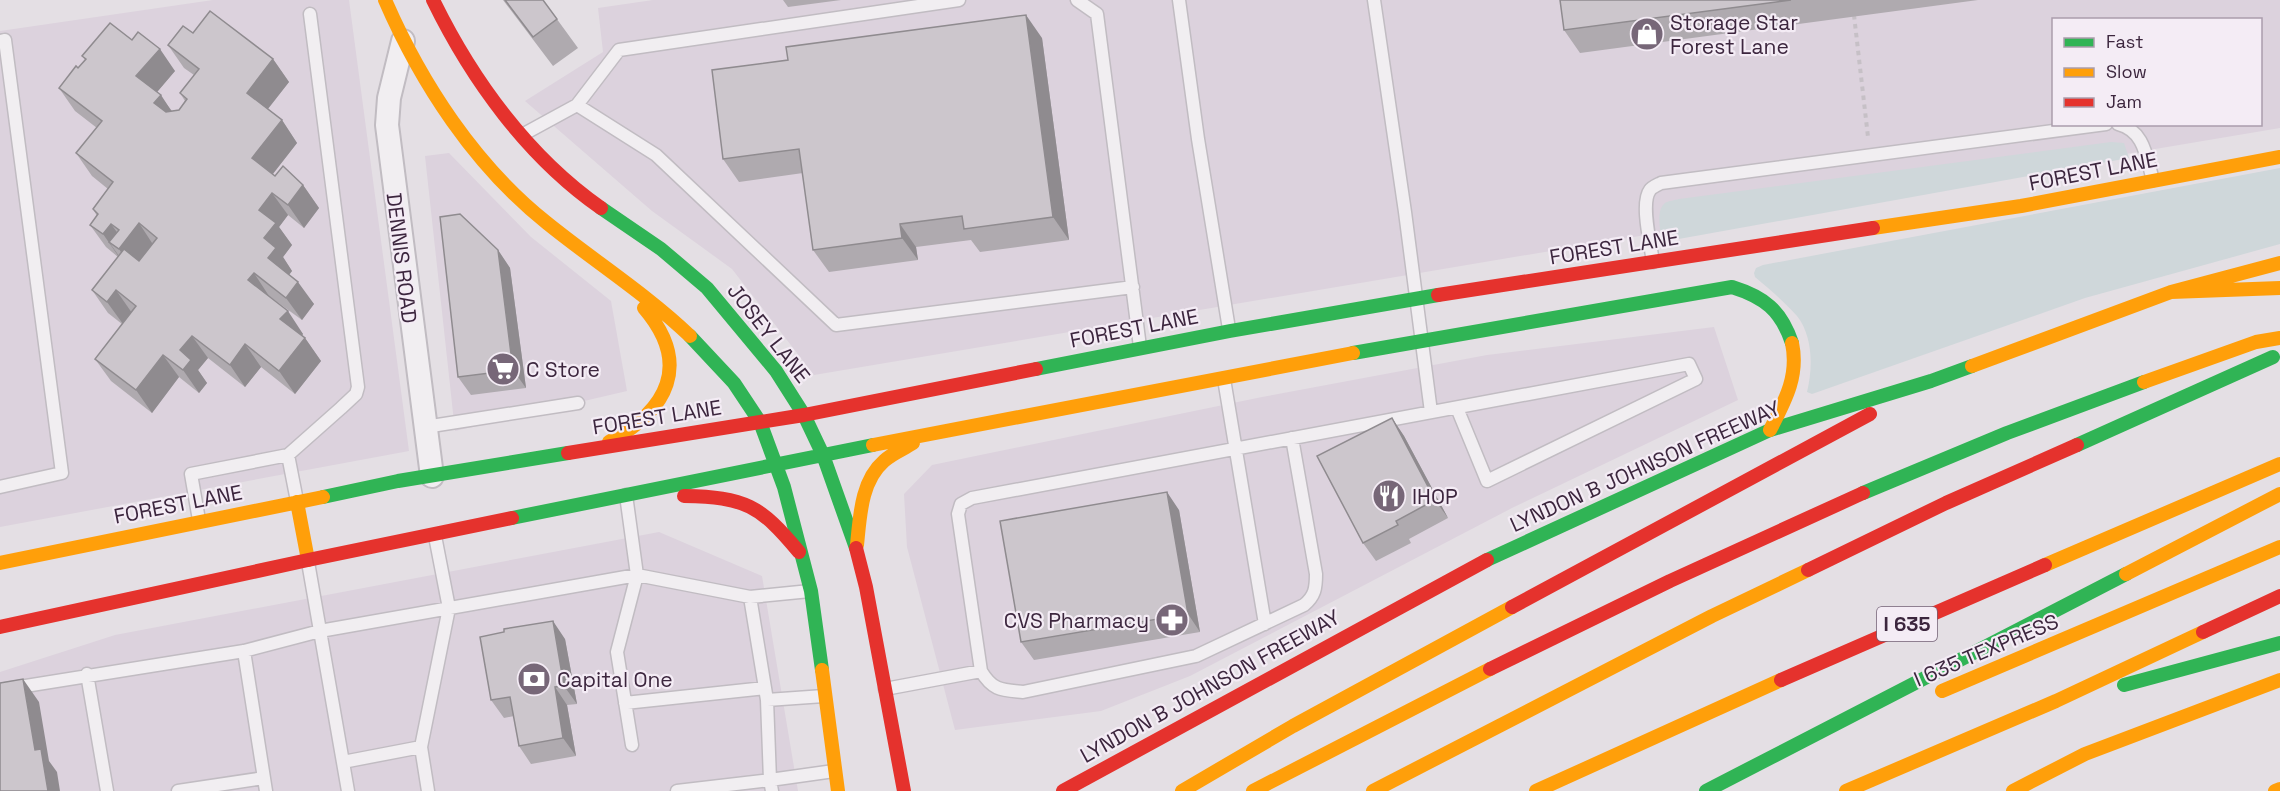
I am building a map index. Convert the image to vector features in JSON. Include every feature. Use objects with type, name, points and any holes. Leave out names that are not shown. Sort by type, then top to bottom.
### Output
[{"type":"main road","points":[[385,0],[403,41],[451,119],[493,162],[501,181],[545,222],[664,311],[705,350],[748,402],[760,422],[777,465],[811,591],[838,791]]},
{"type":"main road","name":"JOSEY LANE","points":[[433,0],[450,35],[518,139],[598,206],[661,249],[707,288],[776,371],[804,415],[823,455],[866,587],[904,791]]},
{"type":"main road","name":"FOREST LANE","points":[[0,627],[308,560],[823,455],[1421,340],[1655,280],[2021,206],[2280,157]]},
{"type":"main road","name":"LYNDON B JOHNSON FREEWAY","points":[[1063,791],[1504,550],[1770,430],[1931,381],[2171,292],[2280,263]]},
{"type":"main road","points":[[596,448],[629,432],[653,411],[661,400],[669,381],[670,355],[659,327],[621,279]]},
{"type":"main road","points":[[1655,280],[1732,287],[1757,295],[1776,310],[1785,325],[1794,351],[1794,374],[1783,405],[1770,430]]},
{"type":"main road","name":"FOREST LANE","points":[[0,563],[199,521],[432,476],[804,415],[1140,347],[1416,298],[1655,280]]},
{"type":"main road","points":[[2171,292],[2280,288]]},
{"type":"main road","points":[[1253,791],[1489,669],[1689,572],[1926,466],[2091,400],[2256,342],[2280,338]]},
{"type":"main road","points":[[1373,791],[1712,616],[1935,508],[2280,354]]},
{"type":"main road","points":[[1182,791],[1293,726],[1931,381]]},
{"type":"main road","points":[[856,552],[865,495],[874,472],[882,462],[924,436]]},
{"type":"main road","name":"I 635","points":[[1536,791],[1818,663],[2280,464]]},
{"type":"main road","points":[[1707,791],[2280,494]]},
{"type":"main road","points":[[626,495],[727,498],[747,503],[765,515],[802,556]]},
{"type":"main road","points":[[297,502],[308,560]]},
{"type":"main road","name":"I 635 TEXPRESS","points":[[1928,697],[2280,547]]},
{"type":"main road","points":[[1846,791],[2056,701],[2280,596]]},
{"type":"main road","points":[[2056,701],[2161,676],[2280,643]]},
{"type":"main road","points":[[1998,791],[2085,754],[2280,680]]},
{"type":"main road","points":[[1707,791],[1874,721]]},
{"type":"main road","points":[[2013,791],[2085,754]]},
{"type":"main road","points":[[1105,783],[1125,758]]},
{"type":"main road","points":[[2275,791],[2280,789]]},
{"type":"street","name":"DENNIS ROAD","points":[[403,41],[389,98],[387,126],[432,476]]},
{"type":"lane","points":[[518,139],[577,105],[620,50],[959,0]]},
{"type":"lane","points":[[1077,0],[1097,14],[1140,347]]},
{"type":"lane","points":[[1179,0],[1198,139],[1230,331]]},
{"type":"lane","points":[[1374,0],[1406,212],[1431,412]]},
{"type":"lane","points":[[199,521],[191,474],[288,455],[356,394],[358,387],[310,14]]},
{"type":"lane","points":[[0,41],[4,40],[62,473],[0,487]]},
{"type":"lane","points":[[577,105],[656,155],[836,325],[1133,286]]},
{"type":"lane","points":[[1655,280],[1646,210],[1650,189],[1661,183],[2091,126]]},
{"type":"lane","points":[[2123,126],[2133,130],[2141,139],[2153,181]]},
{"type":"lane","points":[[1292,438],[1316,574],[1316,587],[1312,598],[1304,605],[1197,656],[1023,692],[998,689],[987,681],[981,671],[958,514],[961,504],[984,496],[1236,448],[1689,364],[1696,379],[1487,481],[1457,408]]},
{"type":"lane","points":[[1224,379],[1265,624]]},
{"type":"lane","points":[[424,427],[578,403]]},
{"type":"lane","points":[[288,455],[297,502]]},
{"type":"lane","points":[[626,495],[637,575],[617,652],[632,745]]},
{"type":"lane","points":[[428,791],[421,747],[449,608],[435,535]]},
{"type":"lane","points":[[308,560],[348,791]]},
{"type":"lane","points":[[0,690],[87,674],[243,651],[320,631],[637,575],[750,597],[811,591]]},
{"type":"lane","points":[[750,597],[766,694],[771,786]]},
{"type":"lane","points":[[243,651],[266,791]]},
{"type":"lane","points":[[885,689],[981,671]]},
{"type":"lane","points":[[87,674],[107,791]]},
{"type":"lane","points":[[625,703],[766,694],[825,696]]},
{"type":"lane","points":[[343,762],[421,747]]},
{"type":"lane","points":[[677,791],[771,786],[835,770]]},
{"type":"lane","points":[[178,791],[264,778]]},
{"type":"path","points":[[1854,15],[1870,155]]},
{"type":"shaded area","points":[[213,0],[349,0],[409,451],[0,527],[0,31]]},
{"type":"shaded area","points":[[653,0],[2280,0],[2280,128],[814,375],[732,269],[652,211],[525,101],[603,52],[598,8]]},
{"type":"shaded area","points":[[2111,142],[2124,143],[2129,158],[1662,242],[1660,211],[1665,203],[1674,200]]},
{"type":"shaded area","points":[[449,153],[531,237],[611,301],[627,391],[455,431],[425,156]]},
{"type":"shaded area","points":[[2280,168],[2280,244],[2085,298],[1812,394],[1807,392],[1811,363],[1809,343],[1802,324],[1787,306],[1755,277],[1754,273],[1756,268],[1763,265]]},
{"type":"shaded area","points":[[1714,327],[1738,400],[1512,508],[1190,676],[1101,711],[955,730],[907,547],[904,494],[932,465],[1262,397],[1487,355]]},
{"type":"shaded area","points":[[659,532],[762,576],[798,791],[0,791],[0,672],[115,635]]},
{"type":"building","points":[[505,0],[543,0],[557,19],[533,37]]},
{"type":"building","points":[[1560,0],[1791,0],[1564,30]]},
{"type":"building","points":[[210,11],[273,59],[247,93],[282,120],[252,158],[275,176],[283,166],[303,185],[288,205],[272,193],[259,210],[276,223],[264,238],[276,248],[268,258],[298,282],[286,298],[254,273],[248,280],[288,311],[280,319],[305,338],[279,371],[245,344],[230,365],[192,336],[180,350],[191,360],[183,370],[163,355],[136,390],[95,359],[136,306],[116,290],[107,302],[92,290],[124,249],[139,261],[157,238],[139,223],[119,249],[109,242],[119,230],[111,224],[103,234],[90,225],[98,214],[93,209],[113,182],[76,153],[102,121],[59,88],[76,66],[78,68],[86,59],[82,56],[110,23],[132,40],[138,32],[160,49],[136,76],[161,95],[154,103],[166,112],[179,110],[187,99],[180,93],[199,69],[168,45],[183,26],[193,33]]},
{"type":"building","points":[[1026,15],[1053,217],[964,229],[962,216],[900,224],[902,238],[813,250],[799,149],[723,159],[712,70],[788,60],[786,47]]},
{"type":"building","points":[[460,214],[498,250],[513,370],[458,377],[440,217]]},
{"type":"building","name":"IHOP","points":[[1392,418],[1435,500],[1396,521],[1398,525],[1363,543],[1317,456]]},
{"type":"building","name":"CVS Pharmacy","points":[[1167,492],[1188,614],[1021,642],[1000,521]]},
{"type":"building","name":"Capital One","points":[[553,621],[564,686],[555,687],[563,738],[519,746],[510,697],[491,700],[480,637],[504,632],[504,629]]},
{"type":"building","points":[[23,679],[35,750],[41,749],[48,791],[0,791],[0,683]]},
{"type":"traffic: fast","points":[[601,208],[661,249],[707,288],[776,371],[804,415],[823,455],[856,548]]},
{"type":"traffic: fast","points":[[1353,353],[1732,287],[1753,295],[1770,306],[1777,313],[1792,343]]},
{"type":"traffic: fast","points":[[1036,369],[1230,331],[1438,295]]},
{"type":"traffic: fast","points":[[690,336],[734,383],[760,422],[784,487],[811,591],[822,670]]},
{"type":"traffic: fast","points":[[2077,445],[2273,357]]},
{"type":"traffic: fast","points":[[1487,560],[1770,430],[1931,381],[1972,366]]},
{"type":"traffic: fast","points":[[1863,493],[2007,433],[2144,382]]},
{"type":"traffic: fast","points":[[512,518],[873,445]]},
{"type":"traffic: fast","points":[[323,497],[398,481],[568,453]]},
{"type":"traffic: fast","points":[[1706,791],[2126,574]]},
{"type":"traffic: fast","points":[[2124,685],[2280,643]]},
{"type":"traffic: slow","points":[[385,0],[415,62],[433,92],[452,121],[496,176],[547,223],[638,292],[690,336]]},
{"type":"traffic: slow","points":[[1873,228],[2021,206],[2280,157]]},
{"type":"traffic: slow","points":[[1972,366],[2171,292],[2280,263]]},
{"type":"traffic: slow","points":[[2171,292],[2280,288]]},
{"type":"traffic: slow","points":[[609,442],[646,415],[659,400],[667,384],[670,367],[667,348],[659,329],[644,308]]},
{"type":"traffic: slow","points":[[2144,382],[2256,342],[2280,338]]},
{"type":"traffic: slow","points":[[1770,430],[1792,377],[1794,366],[1792,343]]},
{"type":"traffic: slow","points":[[873,445],[1353,353]]},
{"type":"traffic: slow","points":[[857,545],[863,500],[870,478],[884,461],[913,443]]},
{"type":"traffic: slow","points":[[2045,565],[2280,464]]},
{"type":"traffic: slow","points":[[2126,574],[2280,494]]},
{"type":"traffic: slow","points":[[0,563],[323,497]]},
{"type":"traffic: slow","points":[[297,502],[308,560]]},
{"type":"traffic: slow","points":[[1942,691],[2280,547]]},
{"type":"traffic: slow","points":[[1373,791],[1712,616],[1808,570]]},
{"type":"traffic: slow","points":[[1182,791],[1293,726],[1512,607]]},
{"type":"traffic: slow","points":[[1846,791],[2056,701],[2203,632]]},
{"type":"traffic: slow","points":[[1253,791],[1490,669]]},
{"type":"traffic: slow","points":[[822,670],[838,791]]},
{"type":"traffic: slow","points":[[1536,791],[1781,680]]},
{"type":"traffic: slow","points":[[2013,791],[2085,754],[2280,680]]},
{"type":"traffic: slow","points":[[2275,791],[2280,789]]},
{"type":"traffic: jam","points":[[433,0],[465,59],[504,115],[549,165],[601,208]]},
{"type":"traffic: jam","points":[[1438,295],[1873,228]]},
{"type":"traffic: jam","points":[[568,453],[804,415],[1036,369]]},
{"type":"traffic: jam","points":[[1512,607],[1870,414]]},
{"type":"traffic: jam","points":[[1808,570],[1946,503],[2077,445]]},
{"type":"traffic: jam","points":[[1490,669],[1670,581],[1863,493]]},
{"type":"traffic: jam","points":[[684,496],[722,499],[750,507],[773,524],[799,552]]},
{"type":"traffic: jam","points":[[0,627],[512,518]]},
{"type":"traffic: jam","points":[[856,548],[866,587],[904,791]]},
{"type":"traffic: jam","points":[[1063,791],[1487,560]]},
{"type":"traffic: jam","points":[[1781,680],[2045,565]]},
{"type":"traffic: jam","points":[[2203,632],[2280,596]]},
{"type":"place","name":"Storage Star Forest Lane","points":[[1647,34]]},
{"type":"place","name":"C Store","points":[[503,369]]},
{"type":"place","name":"IHOP","points":[[1389,496]]},
{"type":"place","name":"CVS Pharmacy","points":[[1172,620]]},
{"type":"place","name":"Capital One","points":[[534,679]]}]
